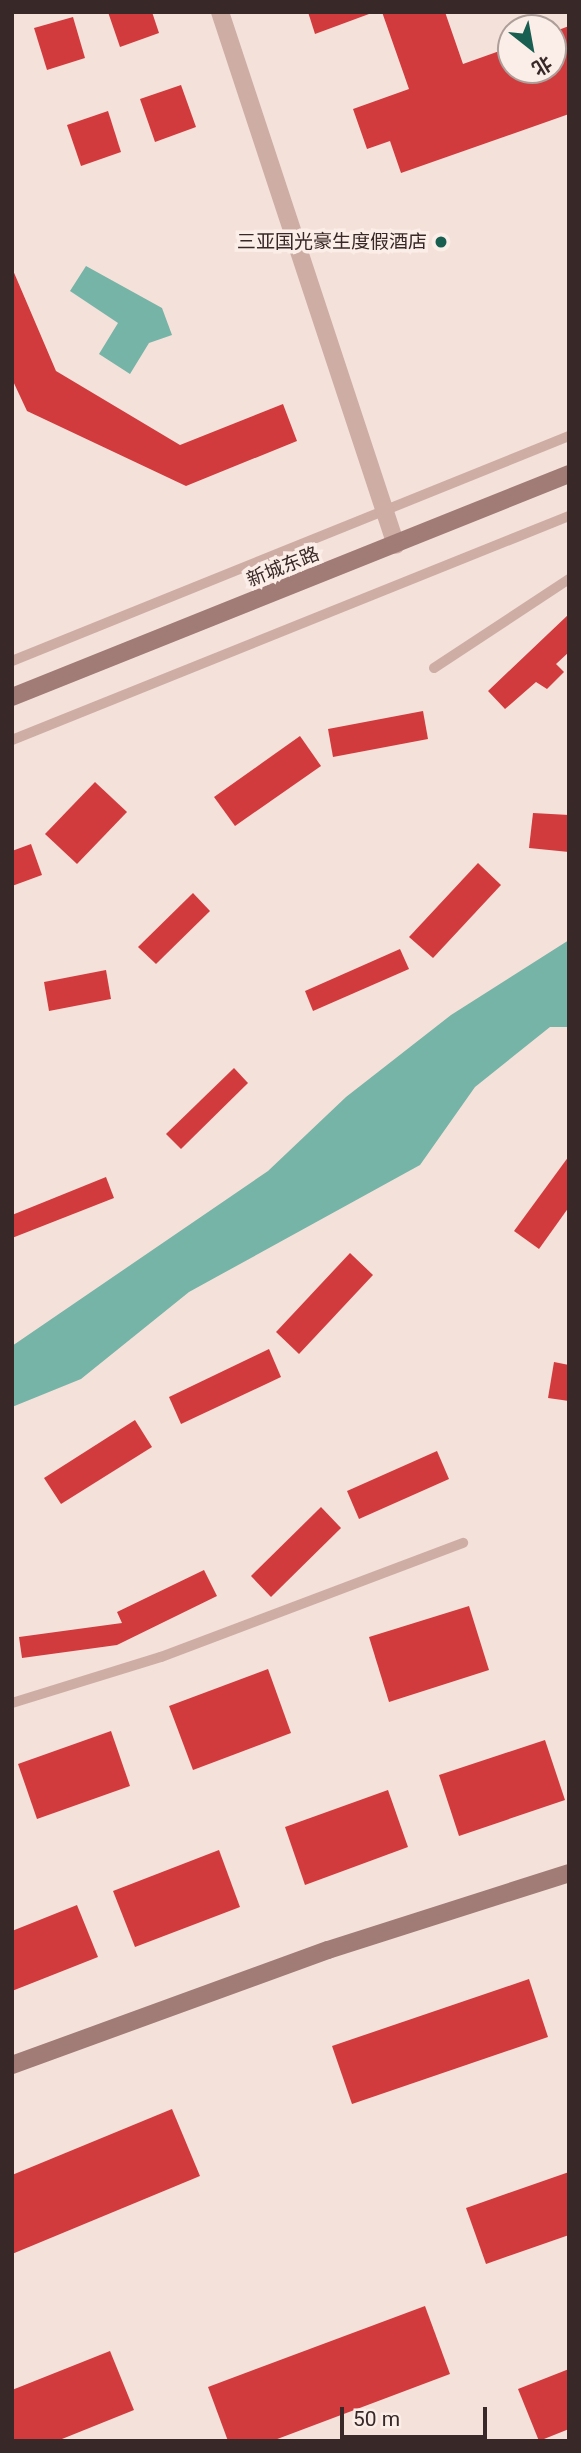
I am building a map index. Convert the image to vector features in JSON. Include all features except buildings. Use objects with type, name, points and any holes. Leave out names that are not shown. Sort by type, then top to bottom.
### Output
[{"type":"main road","name":"新城东路","points":[[12,697],[569,474]]},
{"type":"main road","points":[[12,2066],[328,1950],[569,1873]]},
{"type":"street","points":[[220,12],[396,545]]},
{"type":"lane","points":[[12,661],[569,436]]},
{"type":"lane","points":[[12,740],[569,516]]},
{"type":"lane","points":[[434,668],[569,579]]},
{"type":"lane","points":[[12,1703],[161,1657],[463,1543]]},
{"type":"water","points":[[86,266],[162,308],[172,335],[149,343],[130,374],[99,354],[118,323],[70,291]]},
{"type":"water","points":[[569,940],[569,1027],[550,1027],[475,1087],[420,1165],[189,1292],[81,1379],[12,1407],[12,1346],[268,1171],[346,1097],[451,1015]]},
{"type":"place","name":"三亚国光豪生度假酒店","points":[[441,242]]}]
